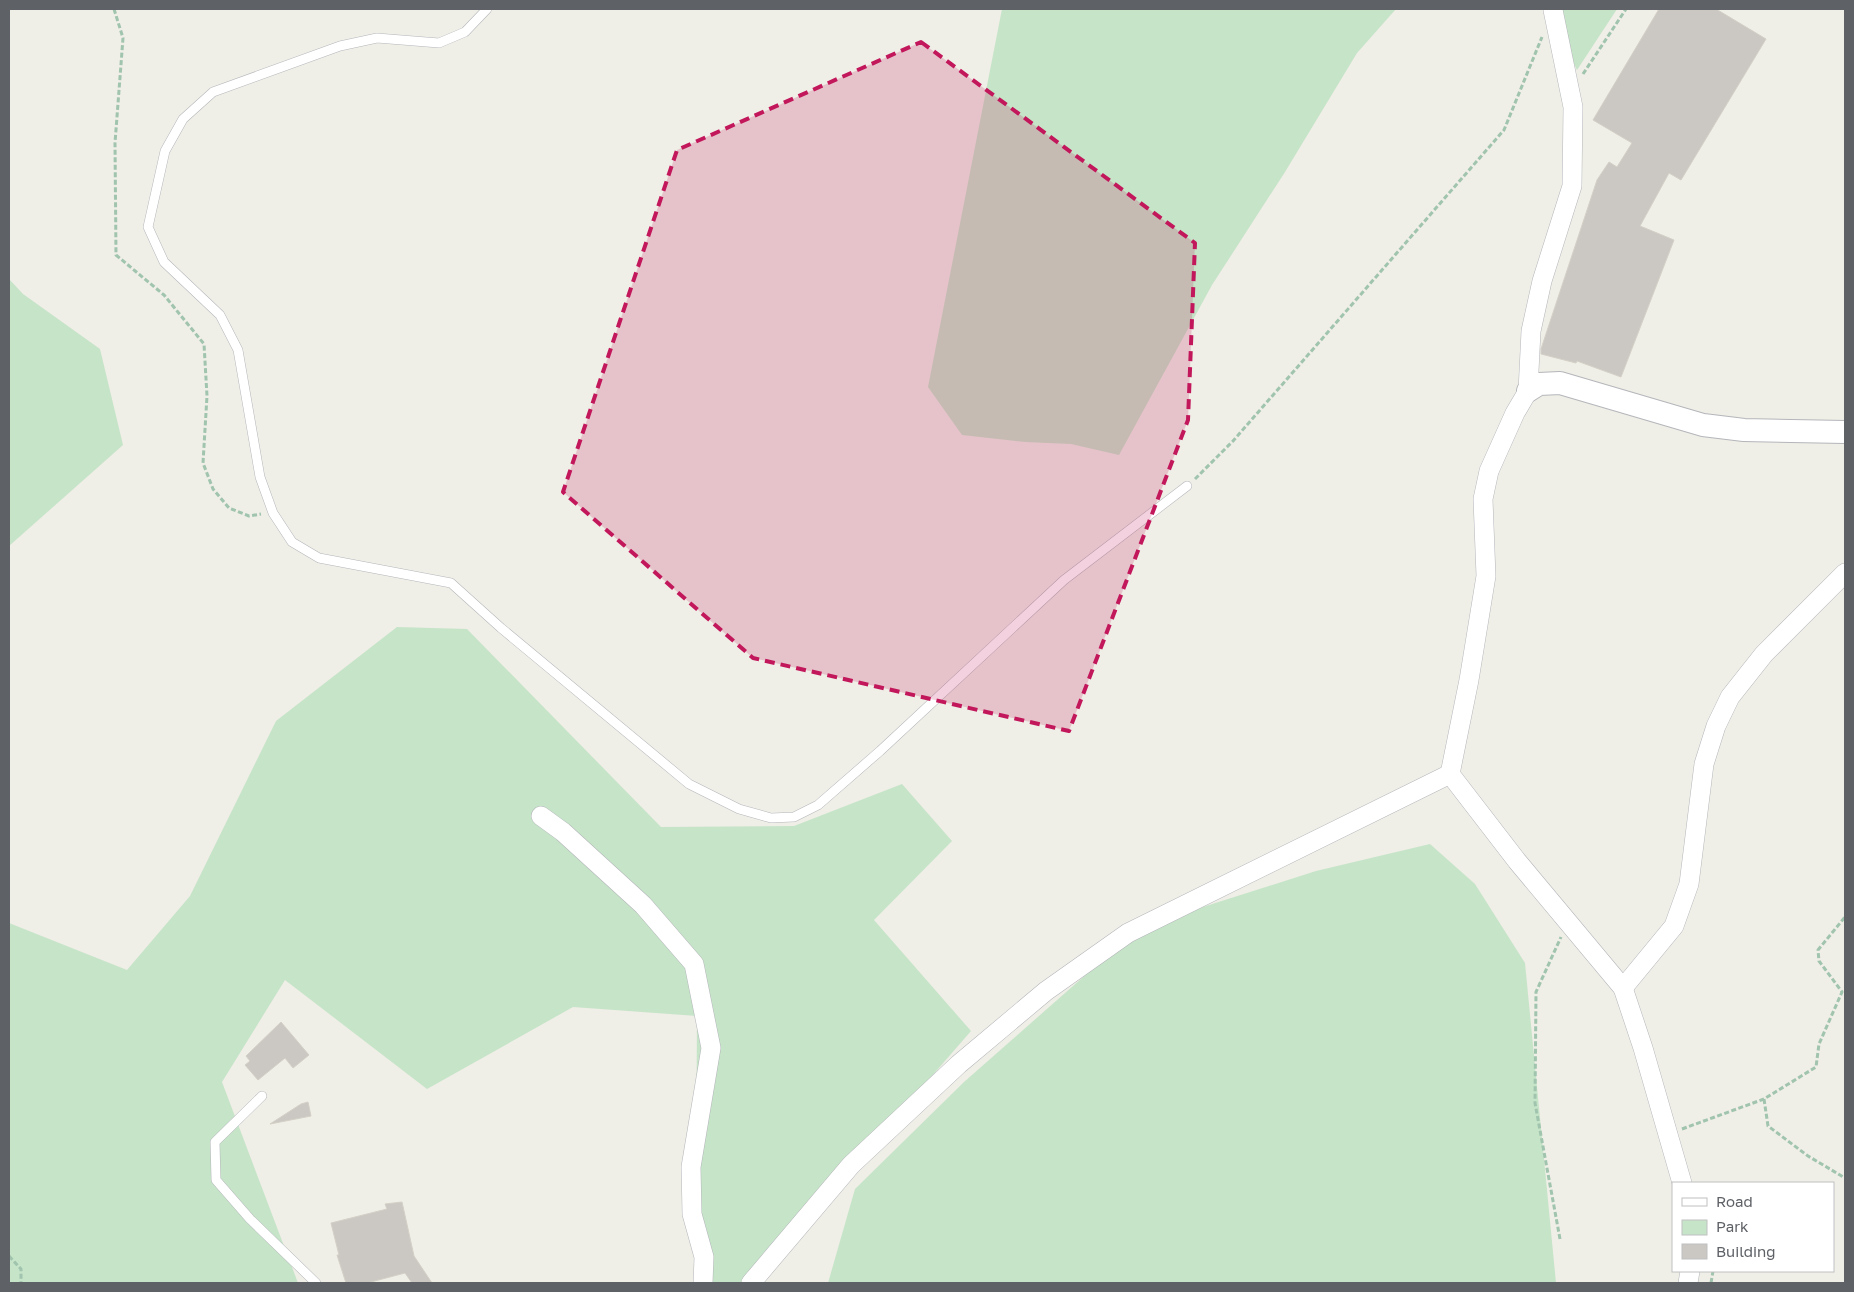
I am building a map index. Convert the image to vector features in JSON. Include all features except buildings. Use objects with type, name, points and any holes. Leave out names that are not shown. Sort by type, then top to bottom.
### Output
[{"type":"street","points":[[1528,391],[1531,331],[1542,281],[1572,186],[1573,108],[1553,10]]},
{"type":"street","points":[[1682,1182],[1622,988],[1517,861],[1450,774],[1469,680],[1486,576],[1484,499],[1489,471],[1515,413],[1528,391],[1539,384],[1560,383],[1703,425],[1744,430],[1845,432]]},
{"type":"street","points":[[1622,988],[1674,926],[1689,884],[1704,764],[1716,726],[1730,697],[1764,654],[1845,574]]},
{"type":"street","points":[[751,1283],[850,1165],[959,1064],[1046,991],[1128,933],[1450,774]]},
{"type":"street","points":[[541,816],[563,832],[643,905],[694,964],[711,1048],[691,1168],[692,1214],[704,1257],[703,1283]]},
{"type":"lane","points":[[488,9],[465,32],[439,43],[377,38],[340,46],[214,92],[183,120],[165,151],[148,228],[164,262],[220,315],[238,350],[260,477],[273,513],[292,542],[319,558],[451,583],[501,628],[689,784],[739,810],[771,818],[794,818],[818,806],[873,758],[1064,580],[1187,486]]},
{"type":"lane","points":[[262,1096],[215,1142],[216,1180],[250,1218],[316,1283]]},
{"type":"path","points":[[114,9],[123,38],[115,142],[116,255],[164,295],[204,344],[207,396],[203,463],[213,489],[228,508],[249,516],[273,513]]},
{"type":"path","points":[[1570,93],[1626,9]]},
{"type":"path","points":[[1187,486],[1233,441],[1504,130],[1553,10]]},
{"type":"path","points":[[1668,1134],[1764,1099],[1816,1067],[1819,1044],[1842,992],[1819,961],[1818,950],[1845,917]]},
{"type":"path","points":[[1560,1239],[1535,1103],[1536,992],[1568,921]]},
{"type":"path","points":[[1764,1099],[1768,1126],[1808,1156],[1845,1178]]},
{"type":"path","points":[[9,1256],[21,1269],[21,1283]]},
{"type":"highlighted area","points":[[921,42],[1195,243],[1188,420],[1069,731],[753,658],[563,492],[677,150]]},
{"type":"green space","points":[[1002,9],[1396,9],[1357,53],[1285,172],[1212,285],[1119,455],[1071,444],[1025,442],[962,435],[928,387]]},
{"type":"green space","points":[[1547,9],[1617,9],[1577,70]]},
{"type":"green space","points":[[9,279],[23,294],[100,349],[123,445],[9,546]]},
{"type":"green space","points":[[397,627],[467,629],[661,827],[794,826],[902,784],[952,841],[874,920],[971,1031],[752,1283],[707,1283],[696,1184],[697,1016],[573,1007],[427,1089],[285,980],[222,1082],[298,1283],[9,1283],[9,923],[127,970],[190,896],[276,721]]},
{"type":"green space","points":[[1430,844],[1475,884],[1525,963],[1556,1283],[828,1283],[855,1189],[964,1082],[1140,927],[1316,871]]}]
